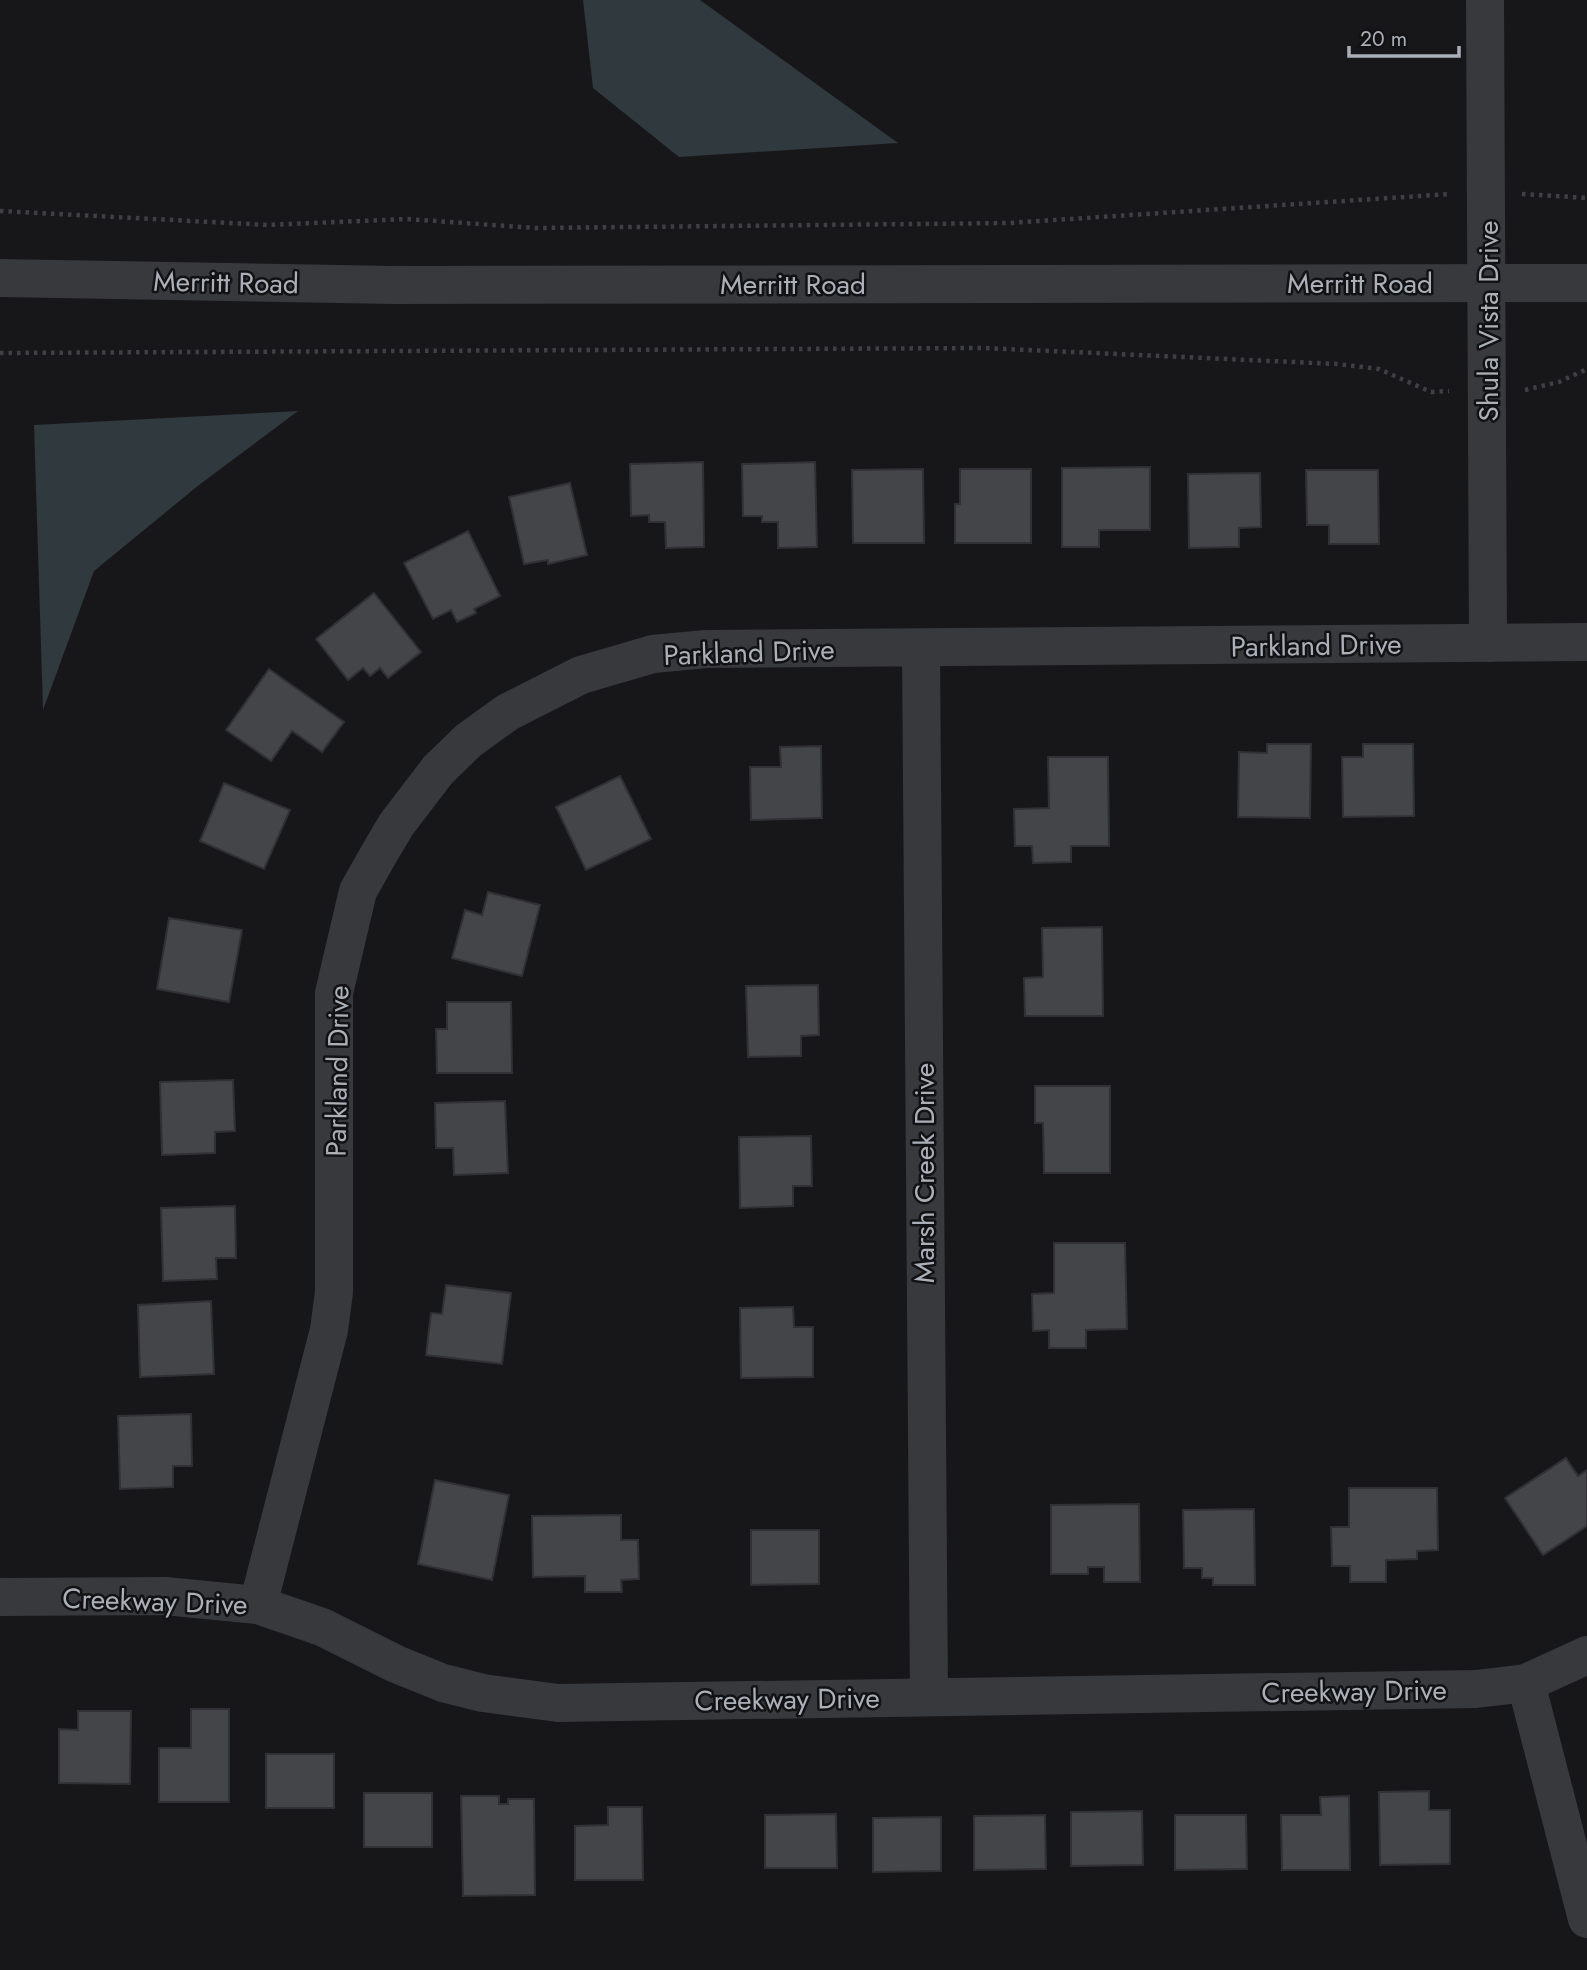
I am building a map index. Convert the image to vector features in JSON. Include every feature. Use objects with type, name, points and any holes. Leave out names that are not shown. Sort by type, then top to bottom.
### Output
[{"type":"street","name":"Shula Vista Drive","points":[[1485,0],[1488,642]]},
{"type":"street","name":"Merritt Road","points":[[0,278],[394,285],[1587,283]]},
{"type":"street","name":"Parkland Drive","points":[[258,1605],[329,1330],[334,1292],[334,993],[358,891],[396,825],[438,770],[470,740],[541,692],[580,675],[653,654],[706,649],[1587,642]]},
{"type":"street","name":"Marsh Creek Drive","points":[[921,649],[929,1697]]},
{"type":"street","name":"Creekway Drive","points":[[0,1597],[165,1596],[258,1605],[322,1627],[443,1683],[483,1693],[558,1703],[1476,1689],[1526,1683],[1587,1655]]},
{"type":"street","points":[[1526,1683],[1587,1919]]},
{"type":"path","points":[[0,211],[268,225],[406,219],[536,228],[1009,223],[1487,192],[1587,198]]},
{"type":"path","points":[[0,353],[984,348],[1337,364],[1379,369],[1431,392],[1526,390],[1559,382],[1587,369]]},
{"type":"shaded area","points":[[583,0],[700,0],[898,143],[679,157],[593,88]]},
{"type":"shaded area","points":[[298,411],[199,485],[94,571],[43,710],[34,425]]},
{"type":"building","points":[[703,462],[704,547],[666,548],[665,522],[649,522],[649,515],[631,516],[630,464]]},
{"type":"building","points":[[815,462],[817,547],[778,548],[778,522],[762,522],[762,516],[743,516],[742,464]]},
{"type":"building","points":[[1150,467],[1150,530],[1099,530],[1099,547],[1062,547],[1062,468]]},
{"type":"building","points":[[923,469],[924,543],[853,543],[852,470]]},
{"type":"building","points":[[960,469],[1031,469],[1031,543],[955,543],[955,504],[960,504]]},
{"type":"building","points":[[1306,470],[1378,470],[1379,544],[1329,544],[1329,525],[1307,525]]},
{"type":"building","points":[[1260,473],[1261,527],[1239,528],[1239,547],[1189,548],[1188,474]]},
{"type":"building","points":[[570,483],[587,555],[548,564],[548,560],[524,564],[509,497]]},
{"type":"building","points":[[468,531],[500,596],[474,609],[476,613],[457,622],[451,610],[433,619],[404,563]]},
{"type":"building","points":[[374,593],[421,652],[388,678],[380,668],[370,676],[363,668],[348,680],[316,639]]},
{"type":"building","points":[[269,669],[344,722],[322,752],[292,731],[271,761],[226,730]]},
{"type":"building","points":[[1267,744],[1311,744],[1310,818],[1238,817],[1239,752],[1267,753]]},
{"type":"building","points":[[1363,744],[1413,744],[1414,816],[1343,817],[1342,757],[1363,757]]},
{"type":"building","points":[[821,746],[822,818],[751,820],[750,767],[781,767],[780,747]]},
{"type":"building","points":[[1048,757],[1108,757],[1109,846],[1071,846],[1071,862],[1033,863],[1032,846],[1015,846],[1014,809],[1049,808]]},
{"type":"building","points":[[620,776],[651,839],[586,870],[556,807]]},
{"type":"building","points":[[224,783],[290,810],[264,869],[200,841]]},
{"type":"building","points":[[488,892],[540,905],[522,976],[452,958],[465,910],[482,915]]},
{"type":"building","points":[[169,918],[242,930],[229,1002],[157,989]]},
{"type":"building","points":[[1102,927],[1103,1016],[1025,1016],[1024,978],[1043,977],[1042,928]]},
{"type":"building","points":[[818,985],[819,1035],[801,1036],[801,1056],[748,1057],[746,986]]},
{"type":"building","points":[[447,1002],[511,1002],[512,1073],[437,1073],[436,1029],[447,1029]]},
{"type":"building","points":[[233,1080],[235,1131],[215,1132],[215,1153],[162,1155],[160,1082]]},
{"type":"building","points":[[1035,1086],[1110,1086],[1110,1173],[1044,1173],[1043,1123],[1035,1123]]},
{"type":"building","points":[[505,1101],[508,1173],[454,1175],[453,1148],[436,1148],[435,1103]]},
{"type":"building","points":[[811,1136],[812,1186],[793,1186],[793,1206],[740,1208],[739,1137]]},
{"type":"building","points":[[235,1206],[236,1258],[216,1258],[217,1279],[163,1281],[161,1208]]},
{"type":"building","points":[[1054,1243],[1125,1243],[1127,1329],[1086,1330],[1086,1348],[1049,1348],[1049,1330],[1033,1331],[1032,1294],[1054,1293]]},
{"type":"building","points":[[446,1285],[511,1293],[502,1364],[426,1355],[431,1313],[442,1314]]},
{"type":"building","points":[[211,1301],[214,1374],[140,1377],[138,1305]]},
{"type":"building","points":[[793,1307],[794,1327],[813,1327],[813,1377],[741,1378],[740,1308]]},
{"type":"building","points":[[191,1414],[192,1466],[173,1466],[173,1487],[120,1489],[118,1416]]},
{"type":"building","points":[[1566,1458],[1578,1476],[1587,1470],[1587,1526],[1543,1555],[1505,1498]]},
{"type":"building","points":[[435,1480],[509,1495],[492,1580],[418,1564]]},
{"type":"building","points":[[1349,1488],[1437,1488],[1438,1550],[1417,1551],[1417,1559],[1386,1560],[1386,1582],[1350,1582],[1350,1566],[1332,1566],[1331,1527],[1349,1527]]},
{"type":"building","points":[[1139,1504],[1140,1582],[1104,1582],[1104,1567],[1088,1567],[1088,1574],[1051,1574],[1051,1505]]},
{"type":"building","points":[[1254,1509],[1255,1585],[1213,1585],[1213,1578],[1202,1578],[1202,1568],[1184,1568],[1183,1510]]},
{"type":"building","points":[[621,1515],[621,1540],[638,1540],[639,1579],[621,1580],[622,1592],[585,1592],[585,1576],[533,1577],[532,1516]]},
{"type":"building","points":[[751,1530],[819,1530],[819,1584],[751,1585]]},
{"type":"building","points":[[191,1709],[229,1709],[229,1802],[159,1802],[159,1748],[191,1748]]},
{"type":"building","points":[[78,1711],[131,1711],[130,1784],[59,1783],[59,1729],[78,1730]]},
{"type":"building","points":[[266,1754],[334,1754],[334,1808],[266,1808]]},
{"type":"building","points":[[1429,1791],[1429,1810],[1450,1810],[1450,1864],[1380,1865],[1379,1792]]},
{"type":"building","points":[[364,1793],[432,1793],[432,1847],[364,1847]]},
{"type":"building","points":[[461,1796],[499,1796],[499,1804],[508,1804],[508,1799],[534,1799],[535,1895],[463,1896]]},
{"type":"building","points":[[1349,1796],[1350,1870],[1282,1870],[1281,1815],[1321,1815],[1320,1797]]},
{"type":"building","points":[[608,1807],[642,1807],[643,1880],[575,1880],[575,1826],[608,1825]]},
{"type":"building","points":[[1142,1811],[1143,1865],[1071,1866],[1071,1812]]},
{"type":"building","points":[[836,1814],[837,1868],[765,1868],[765,1815]]},
{"type":"building","points":[[1045,1815],[1046,1869],[974,1870],[974,1816]]},
{"type":"building","points":[[1175,1815],[1246,1815],[1247,1869],[1175,1870]]},
{"type":"building","points":[[941,1817],[941,1871],[873,1872],[873,1818]]}]
